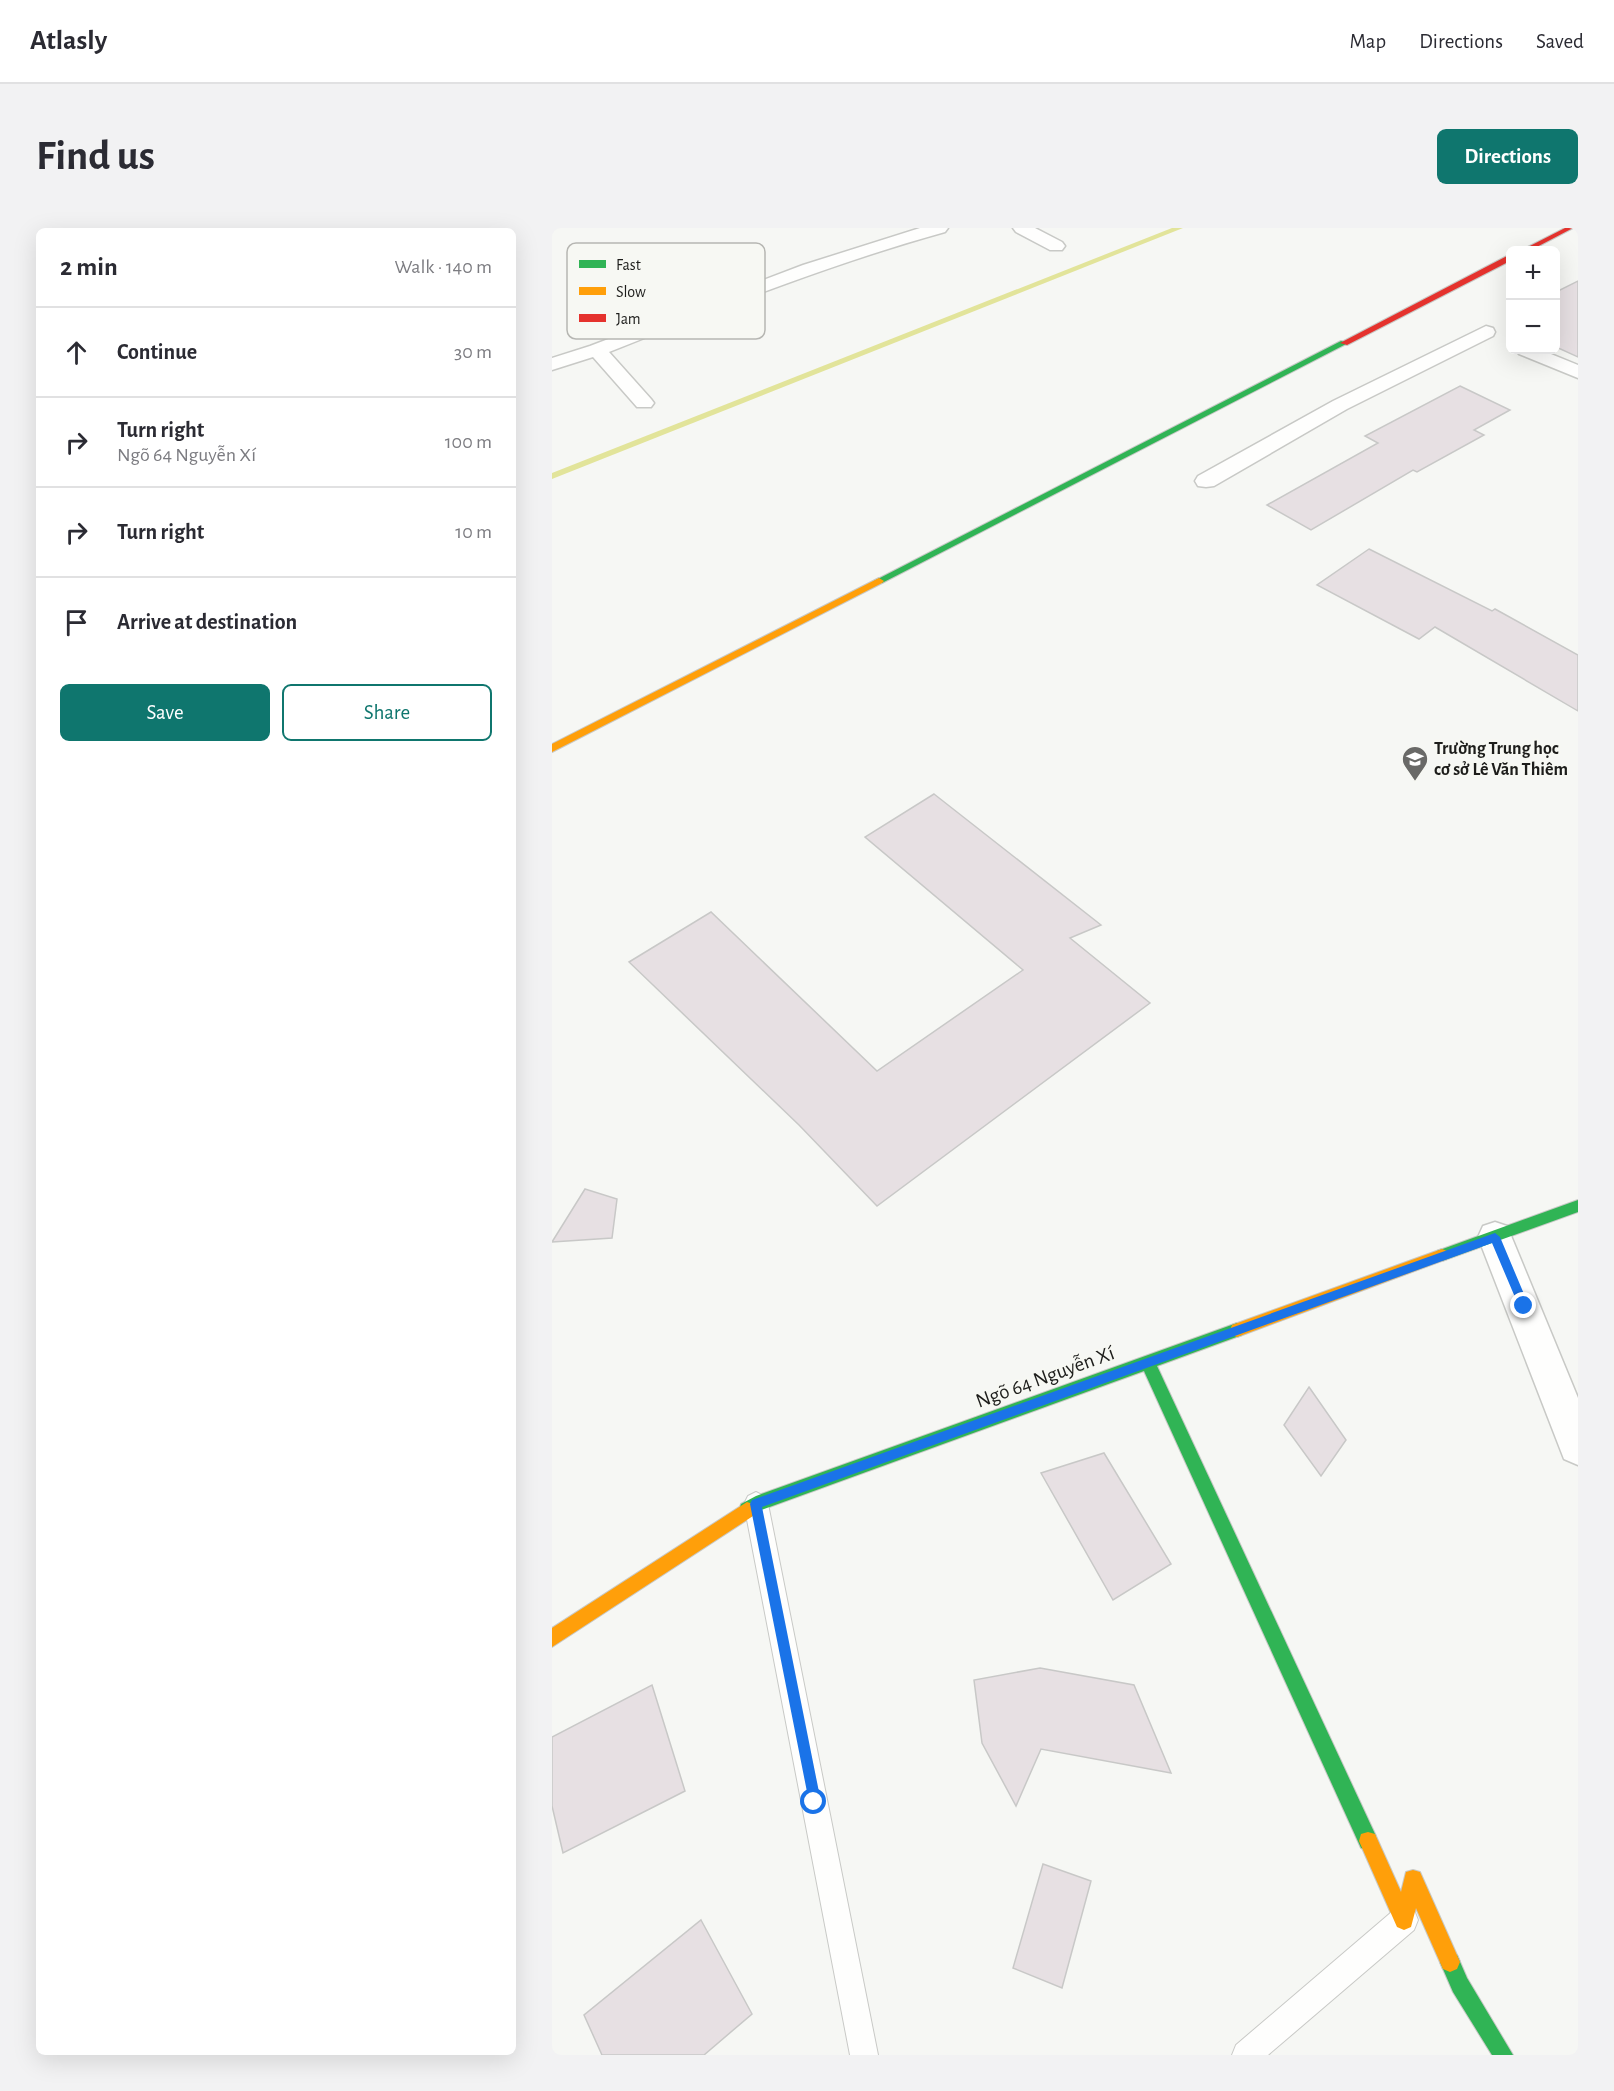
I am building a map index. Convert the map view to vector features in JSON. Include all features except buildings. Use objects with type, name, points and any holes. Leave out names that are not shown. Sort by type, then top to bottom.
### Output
[{"type":"street","points":[[765,284],[939,228]]},
{"type":"street","points":[[1022,228],[1056,246]]},
{"type":"street","points":[[1534,246],[1570,228]]},
{"type":"street","points":[[552,748],[1506,260]]},
{"type":"street","points":[[1206,481],[1330,410],[1494,336],[1460,321]]},
{"type":"street","points":[[552,364],[625,339]]},
{"type":"street","points":[[597,350],[644,403]]},
{"type":"street","points":[[1536,354],[1578,372]]},
{"type":"street","name":"Ngõ 64 Nguyễn Xí","points":[[552,1638],[756,1504],[1578,1206]]},
{"type":"street","points":[[1495,1237],[1578,1446]]},
{"type":"street","points":[[1148,1362],[1404,1920]]},
{"type":"street","points":[[1404,1920],[1413,1880],[1460,1986],[1503,2055]]},
{"type":"lane","points":[[756,1504],[864,2055]]},
{"type":"lane","points":[[1246,2055],[1404,1920]]},
{"type":"waterway","points":[[552,476],[1179,228]]},
{"type":"traffic: fast","points":[[879,581],[1344,343]]},
{"type":"traffic: fast","points":[[1442,1255],[1578,1206]]},
{"type":"traffic: fast","points":[[747,1510],[756,1504],[1237,1330]]},
{"type":"traffic: fast","points":[[1148,1362],[1368,1841]]},
{"type":"traffic: fast","points":[[1450,1962],[1460,1985],[1503,2055]]},
{"type":"traffic: slow","points":[[552,748],[879,581]]},
{"type":"traffic: slow","points":[[1237,1330],[1442,1255]]},
{"type":"traffic: slow","points":[[552,1638],[747,1510]]},
{"type":"traffic: slow","points":[[1368,1841],[1404,1920],[1413,1879],[1450,1962]]},
{"type":"traffic: jam","points":[[1534,246],[1570,228]]},
{"type":"traffic: jam","points":[[1344,343],[1506,260]]},
{"type":"place","name":"Trường Trung học cơ sở Lê Văn Thiêm","points":[[1415,782]]},
{"type":"route","points":[[814,1802],[756,1504],[1495,1237],[1524,1306]]}]
